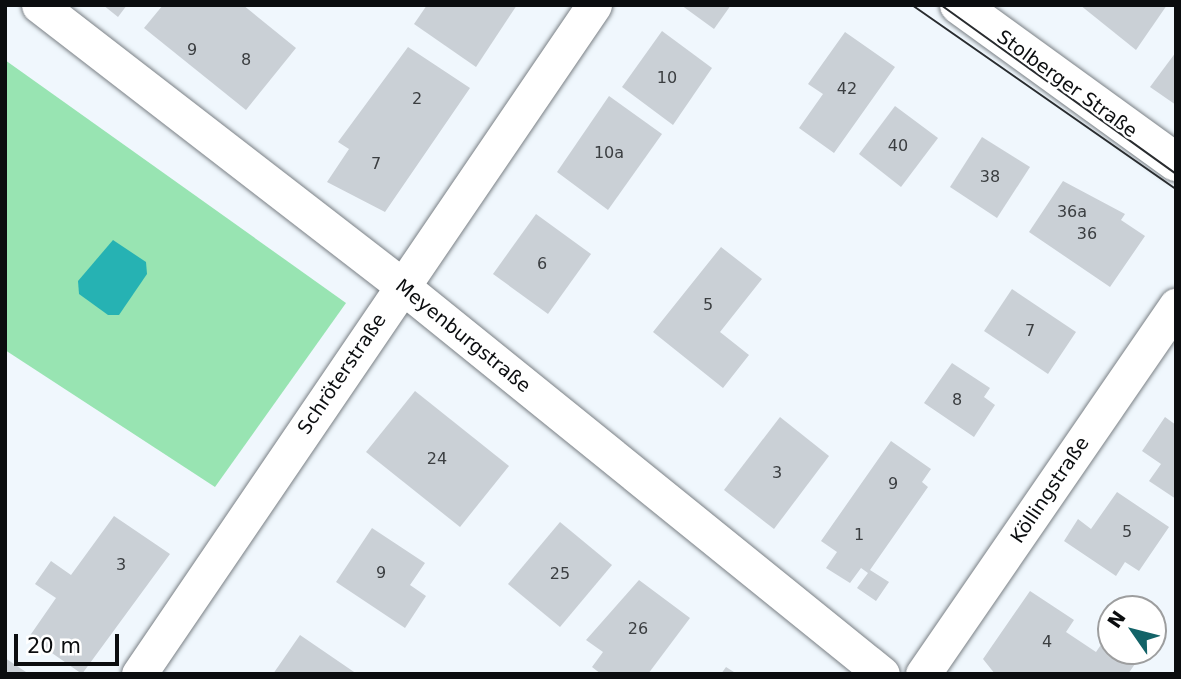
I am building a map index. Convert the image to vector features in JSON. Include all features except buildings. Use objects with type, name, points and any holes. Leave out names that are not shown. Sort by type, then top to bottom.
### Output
[{"type":"main road","name":"Stolberger Straße","points":[[959,5],[1176,162]]},
{"type":"street","name":"Meyenburgstraße","points":[[39,5],[402,286],[882,674]]},
{"type":"street","name":"Schröterstraße","points":[[139,674],[594,5]]},
{"type":"street","name":"Köllingstraße","points":[[923,674],[1176,306]]},
{"type":"green space","points":[[5,60],[346,303],[215,487],[5,350]]},
{"type":"water","points":[[113,240],[146,262],[147,274],[119,315],[108,315],[79,294],[78,281]]},
{"type":"tram line","points":[[912,5],[1176,189]]},
{"type":"tram line","points":[[941,5],[1176,174]]}]
